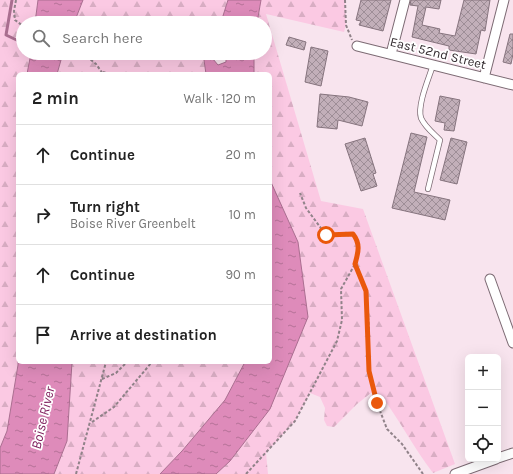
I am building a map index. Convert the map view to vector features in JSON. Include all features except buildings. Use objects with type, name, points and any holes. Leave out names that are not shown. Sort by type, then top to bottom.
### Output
[{"type":"street","points":[[391,54],[405,0]]},
{"type":"street","points":[[484,78],[504,0]]},
{"type":"street","name":"East 52nd Street","points":[[357,46],[513,85]]},
{"type":"street","points":[[490,279],[513,343]]},
{"type":"street","points":[[501,458],[513,453]]},
{"type":"street","points":[[455,474],[489,462]]},
{"type":"lane","points":[[428,189],[440,140],[426,127],[421,117],[421,106],[433,65]]},
{"type":"path","points":[[16,0],[14,12],[16,21]]},
{"type":"path","points":[[345,0],[346,25],[354,44],[357,46]]},
{"type":"path","points":[[90,60],[102,72]]},
{"type":"path","points":[[246,474],[295,421],[337,341],[342,320],[341,289],[355,264],[358,252],[358,242],[353,234],[326,235],[306,208],[300,193]]},
{"type":"path","points":[[355,264],[366,291],[369,371],[377,403],[387,429],[402,444],[423,474]]},
{"type":"path","points":[[76,474],[106,364]]},
{"type":"path","points":[[102,379],[116,373],[125,364]]},
{"type":"path","points":[[91,422],[114,407],[150,364]]},
{"type":"green space","points":[[0,0],[38,0],[36,16],[16,16],[16,60],[30,60],[27,72],[16,72],[16,364],[18,365],[7,431],[0,448]]},
{"type":"green space","points":[[83,0],[228,0],[223,16],[77,16]]},
{"type":"green space","points":[[261,0],[345,0],[346,25],[344,32],[266,14],[267,16],[258,16]]},
{"type":"green space","points":[[272,34],[321,201],[363,209],[455,464],[433,473],[381,395],[371,393],[357,404],[334,427],[327,426],[324,420],[325,408],[320,397],[310,393],[295,421],[266,453],[268,474],[216,474],[230,461],[270,409],[298,242],[272,184],[272,72],[254,72],[254,60],[272,60]]},
{"type":"green space","points":[[61,60],[204,60],[206,72],[58,72]]},
{"type":"green space","points":[[72,364],[244,364],[225,400],[182,451],[160,474],[54,474],[67,441]]},
{"type":"water","points":[[38,0],[83,0],[77,16],[36,16]]},
{"type":"water","points":[[228,0],[261,0],[258,16],[223,16]]},
{"type":"water","points":[[30,60],[61,60],[58,72],[27,72]]},
{"type":"water","points":[[204,60],[214,60],[218,65],[226,62],[226,60],[254,60],[254,72],[206,72]]},
{"type":"water","points":[[272,184],[298,242],[308,317],[270,409],[230,461],[216,474],[160,474],[182,451],[225,400],[244,364],[272,364]]},
{"type":"water","name":"Boise River","points":[[72,364],[67,441],[54,474],[0,474],[0,448],[7,431],[18,365]]},
{"type":"waterway","points":[[12,0],[6,35],[16,40]]},
{"type":"route","points":[[326,235],[353,234],[358,242],[358,252],[355,264],[366,291],[369,328],[369,371],[377,403]]}]
